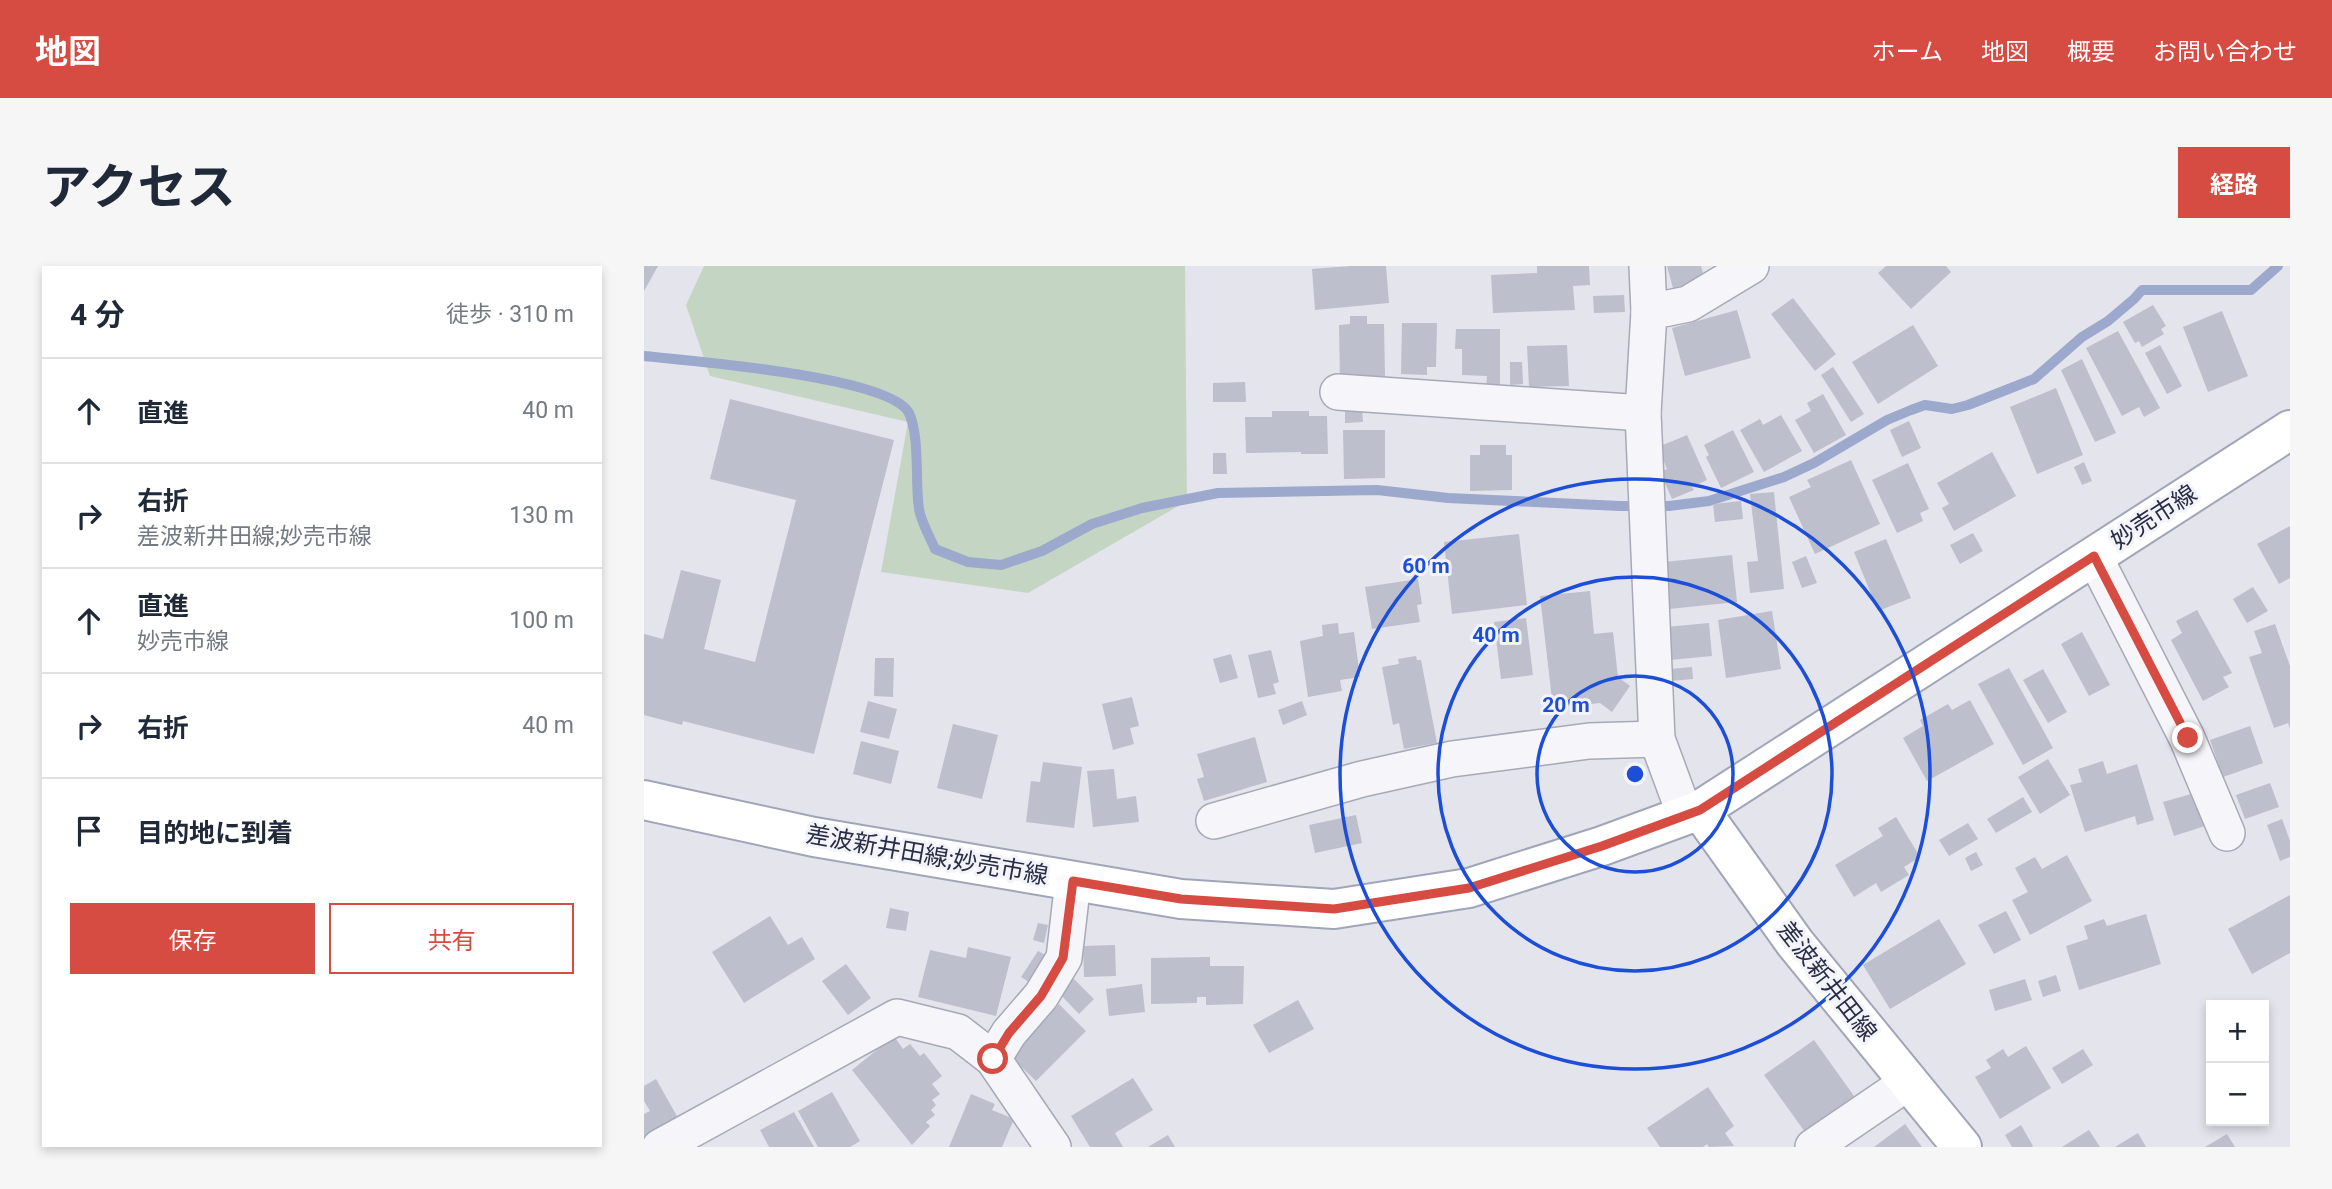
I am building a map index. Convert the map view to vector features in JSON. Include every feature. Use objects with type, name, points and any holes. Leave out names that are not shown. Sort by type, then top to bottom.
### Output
[{"type":"main road","name":"妙売市線","points":[[1693,812],[2290,430]]},
{"type":"main road","name":"差波新井田線;妙売市線","points":[[644,800],[814,837],[1181,899],[1334,909],[1469,888],[1602,846],[1693,812]]},
{"type":"main road","name":"差波新井田線","points":[[1693,812],[1907,1083],[1962,1147]]},
{"type":"street","points":[[1647,266],[1649,312],[1643,413],[1657,739],[1693,812]]},
{"type":"street","points":[[1649,312],[1688,304],[1751,266]]},
{"type":"street","points":[[1338,392],[1643,413]]},
{"type":"street","points":[[2094,556],[2188,738],[2227,833]]},
{"type":"street","points":[[1214,821],[1362,779],[1452,759],[1589,741],[1657,739]]},
{"type":"street","points":[[993,1059],[1009,1033],[1041,996],[1063,958],[1073,881]]},
{"type":"street","points":[[660,1147],[897,1017],[958,1032],[993,1059],[1053,1147]]},
{"type":"street","points":[[1813,1147],[1907,1083]]},
{"type":"green space","points":[[704,266],[1185,266],[1187,501],[1028,593],[881,572],[908,422],[710,376],[686,305]]},
{"type":"building","points":[[644,266],[658,266],[644,291]]},
{"type":"building","points":[[1386,266],[1389,303],[1315,310],[1312,269]]},
{"type":"building","points":[[1537,266],[1589,266],[1590,285],[1573,286],[1575,310],[1493,313],[1491,275],[1537,273]]},
{"type":"building","points":[[1667,266],[1701,266],[1704,277],[1690,281],[1692,288],[1674,292]]},
{"type":"building","points":[[1886,266],[1946,266],[1951,272],[1911,309],[1878,273]]},
{"type":"building","points":[[1624,295],[1625,312],[1594,313],[1593,296]]},
{"type":"building","points":[[1793,298],[1836,354],[1815,371],[1771,314]]},
{"type":"building","points":[[2153,305],[2166,326],[2161,329],[2164,334],[2142,347],[2139,341],[2135,343],[2123,322]]},
{"type":"building","points":[[1737,310],[1751,358],[1685,376],[1672,328]]},
{"type":"building","points":[[2222,311],[2248,376],[2208,392],[2183,327]]},
{"type":"building","points":[[1350,316],[1367,316],[1367,324],[1384,324],[1385,376],[1340,380],[1339,325],[1350,324]]},
{"type":"building","points":[[1402,323],[1437,323],[1436,367],[1427,367],[1427,375],[1401,374]]},
{"type":"building","points":[[1913,325],[1938,366],[1878,404],[1852,362]]},
{"type":"building","points":[[1456,329],[1500,329],[1500,388],[1486,388],[1487,376],[1462,375],[1462,349],[1455,349]]},
{"type":"building","points":[[2118,331],[2160,408],[2144,417],[2139,407],[2122,416],[2086,348]]},
{"type":"building","points":[[1567,345],[1569,386],[1529,387],[1527,346]]},
{"type":"building","points":[[2160,345],[2182,386],[2167,394],[2145,353]]},
{"type":"building","points":[[2082,359],[2116,433],[2095,442],[2061,370]]},
{"type":"building","points":[[1510,362],[1522,362],[1523,384],[1510,385]]},
{"type":"building","points":[[1833,367],[1864,414],[1851,422],[1821,375]]},
{"type":"building","points":[[1245,382],[1246,402],[1213,402],[1213,383]]},
{"type":"building","points":[[2056,388],[2083,455],[2037,474],[2010,407]]},
{"type":"building","points":[[1823,394],[1846,435],[1814,453],[1795,420],[1811,411],[1807,403]]},
{"type":"building","points":[[730,399],[894,440],[814,754],[683,721],[682,725],[644,715],[644,634],[663,639],[681,570],[721,580],[704,649],[755,662],[796,500],[710,479]]},
{"type":"building","points":[[1362,409],[1363,422],[1345,423],[1345,410]]},
{"type":"building","points":[[1272,411],[1309,411],[1309,416],[1327,416],[1328,454],[1246,453],[1245,417],[1272,417]]},
{"type":"building","points":[[1781,415],[1802,451],[1764,472],[1740,430],[1760,419],[1763,425]]},
{"type":"building","points":[[1909,421],[1921,448],[1902,457],[1890,430]]},
{"type":"building","points":[[1343,430],[1385,430],[1385,478],[1344,479]]},
{"type":"building","points":[[1733,430],[1754,472],[1721,488],[1706,457],[1709,455],[1704,445]]},
{"type":"building","points":[[1687,435],[1707,480],[1692,487],[1694,490],[1672,499],[1660,472],[1667,469],[1658,447]]},
{"type":"building","points":[[1480,445],[1506,445],[1506,455],[1512,455],[1512,490],[1470,491],[1470,455],[1480,455]]},
{"type":"building","points":[[1992,452],[2016,496],[1954,531],[1942,508],[1949,504],[1937,483]]},
{"type":"building","points":[[1213,453],[1226,453],[1227,474],[1213,474]]},
{"type":"building","points":[[1851,460],[1880,524],[1815,554],[1789,497],[1811,487],[1807,480]]},
{"type":"building","points":[[2084,462],[2092,481],[2082,485],[2074,467]]},
{"type":"building","points":[[1908,463],[1929,509],[1920,513],[1923,521],[1897,533],[1872,480]]},
{"type":"building","points":[[1774,492],[1784,589],[1750,593],[1747,562],[1758,561],[1750,494]]},
{"type":"building","points":[[1741,501],[1743,519],[1715,522],[1713,504]]},
{"type":"building","points":[[2290,526],[2290,578],[2279,584],[2257,544]]},
{"type":"building","points":[[1973,533],[1983,551],[1960,564],[1950,545]]},
{"type":"building","points":[[1519,534],[1527,605],[1452,614],[1444,542]]},
{"type":"building","points":[[1886,539],[1911,598],[1878,611],[1854,552]]},
{"type":"building","points":[[1732,555],[1737,602],[1669,609],[1664,562]]},
{"type":"building","points":[[1806,556],[1817,583],[1802,588],[1792,562]]},
{"type":"building","points":[[1418,579],[1422,604],[1417,605],[1420,622],[1372,629],[1365,587]]},
{"type":"building","points":[[2253,587],[2268,611],[2247,623],[2233,599]]},
{"type":"building","points":[[1590,591],[1594,634],[1613,632],[1618,677],[1630,686],[1612,712],[1600,703],[1553,708],[1540,596]]},
{"type":"building","points":[[2197,610],[2232,673],[2223,677],[2229,687],[2203,701],[2171,640],[2182,633],[2176,621]]},
{"type":"building","points":[[1772,611],[1781,669],[1726,678],[1718,620]]},
{"type":"building","points":[[1526,618],[1533,675],[1501,679],[1494,622]]},
{"type":"building","points":[[1338,623],[1339,634],[1354,632],[1360,677],[1340,680],[1342,691],[1308,697],[1300,641],[1323,636],[1322,625]]},
{"type":"building","points":[[1709,623],[1712,656],[1670,660],[1666,627]]},
{"type":"building","points":[[2275,624],[2290,666],[2290,729],[2288,723],[2274,728],[2249,657],[2262,653],[2254,631]]},
{"type":"building","points":[[2082,632],[2110,685],[2089,696],[2061,644]]},
{"type":"building","points":[[1271,650],[1279,682],[1273,684],[1276,694],[1258,698],[1248,655]]},
{"type":"building","points":[[1231,654],[1238,678],[1220,683],[1213,659]]},
{"type":"building","points":[[1416,656],[1417,660],[1421,660],[1437,743],[1404,749],[1399,723],[1393,725],[1382,667],[1399,664],[1398,659]]},
{"type":"building","points":[[875,658],[894,658],[893,697],[874,696]]},
{"type":"building","points":[[1692,667],[1693,679],[1670,681],[1669,669]]},
{"type":"building","points":[[2009,668],[2053,748],[2023,765],[1978,684]]},
{"type":"building","points":[[2043,669],[2067,712],[2048,723],[2023,680]]},
{"type":"building","points":[[1132,697],[1139,726],[1130,728],[1134,744],[1113,750],[1102,704]]},
{"type":"building","points":[[1970,700],[1994,744],[1927,781],[1903,738],[1923,726],[1920,720],[1948,704],[1952,710]]},
{"type":"building","points":[[868,701],[897,709],[889,739],[860,732]]},
{"type":"building","points":[[1302,701],[1307,715],[1283,725],[1278,710]]},
{"type":"building","points":[[953,724],[998,735],[982,799],[937,788]]},
{"type":"building","points":[[2250,726],[2263,763],[2223,777],[2210,740]]},
{"type":"building","points":[[1255,737],[1267,782],[1204,801],[1197,779],[1204,777],[1197,754]]},
{"type":"building","points":[[861,741],[899,751],[891,784],[853,774]]},
{"type":"building","points":[[2048,759],[2070,795],[2040,814],[2018,777]]},
{"type":"building","points":[[2103,761],[2107,774],[2137,764],[2154,820],[2137,825],[2135,816],[2085,832],[2070,785],[2082,782],[2078,769]]},
{"type":"building","points":[[1043,762],[1082,767],[1074,828],[1026,822],[1031,781],[1040,782]]},
{"type":"building","points":[[1114,769],[1117,799],[1136,796],[1139,822],[1093,827],[1087,771]]},
{"type":"building","points":[[2270,783],[2279,807],[2245,819],[2236,795]]},
{"type":"building","points":[[2198,792],[2208,825],[2174,836],[2163,802]]},
{"type":"building","points":[[2023,797],[2032,812],[1996,833],[1987,819]]},
{"type":"building","points":[[1356,815],[1362,843],[1315,853],[1309,825]]},
{"type":"building","points":[[1896,817],[1920,857],[1904,867],[1909,875],[1881,892],[1876,883],[1854,897],[1835,865],[1883,836],[1878,828]]},
{"type":"building","points":[[2282,819],[2290,841],[2290,857],[2280,861],[2267,825]]},
{"type":"building","points":[[1968,823],[1978,839],[1949,856],[1939,840]]},
{"type":"building","points":[[1976,852],[1983,865],[1971,871],[1965,858]]},
{"type":"building","points":[[2067,855],[2092,901],[2030,935],[2012,900],[2028,892],[2015,868],[2035,857],[2042,869]]},
{"type":"building","points":[[2290,895],[2290,953],[2252,974],[2228,929]]},
{"type":"building","points":[[890,908],[909,912],[906,931],[886,928]]},
{"type":"building","points":[[2006,911],[2021,940],[1994,954],[1978,925]]},
{"type":"building","points":[[2146,914],[2161,964],[2079,990],[2066,946],[2088,939],[2084,926],[2104,919],[2107,926]]},
{"type":"building","points":[[770,916],[788,945],[802,937],[815,959],[744,1003],[712,952]]},
{"type":"building","points":[[1939,919],[1966,964],[1890,1009],[1863,965]]},
{"type":"building","points":[[1038,923],[1048,925],[1044,943],[1033,940]]},
{"type":"building","points":[[1115,945],[1116,976],[1084,977],[1083,946]]},
{"type":"building","points":[[968,947],[1011,957],[996,1016],[918,997],[930,950],[966,958]]},
{"type":"building","points":[[1038,951],[1047,956],[1029,982],[1021,977]]},
{"type":"building","points":[[1210,957],[1210,966],[1244,966],[1243,1004],[1206,1005],[1206,997],[1197,997],[1197,1003],[1151,1004],[1151,958]]},
{"type":"building","points":[[846,964],[871,998],[848,1015],[822,981]]},
{"type":"building","points":[[2056,975],[2061,991],[2043,997],[2038,981]]},
{"type":"building","points":[[1073,978],[1094,999],[1079,1014],[1058,992]]},
{"type":"building","points":[[2025,979],[2032,1000],[1995,1011],[1989,990]]},
{"type":"building","points":[[1142,984],[1145,1012],[1109,1016],[1106,989]]},
{"type":"building","points":[[1298,1000],[1314,1029],[1269,1053],[1253,1025]]},
{"type":"building","points":[[1059,1004],[1086,1031],[1036,1081],[1009,1055]]},
{"type":"building","points":[[894,1036],[903,1049],[910,1044],[920,1056],[924,1053],[942,1076],[932,1084],[940,1094],[932,1100],[936,1105],[931,1110],[935,1115],[926,1122],[930,1126],[912,1145],[852,1070]]},
{"type":"building","points":[[1814,1040],[1854,1096],[1805,1132],[1764,1075]]},
{"type":"building","points":[[2026,1046],[2051,1088],[2000,1119],[1975,1077],[1991,1068],[1986,1060],[2003,1049],[2008,1057]]},
{"type":"building","points":[[2083,1049],[2093,1065],[2062,1084],[2052,1068]]},
{"type":"building","points":[[1133,1078],[1153,1110],[1115,1133],[1123,1147],[1090,1147],[1071,1116]]},
{"type":"building","points":[[656,1079],[678,1118],[644,1137],[644,1114],[650,1111],[644,1101],[644,1086]]},
{"type":"building","points":[[1708,1087],[1734,1126],[1725,1133],[1734,1146],[1709,1147],[1707,1144],[1703,1147],[1660,1147],[1647,1128]]},
{"type":"building","points":[[832,1092],[860,1141],[850,1147],[818,1147],[798,1111]]},
{"type":"building","points":[[971,1094],[995,1104],[992,1110],[1014,1119],[1002,1147],[949,1147]]},
{"type":"building","points":[[794,1112],[814,1147],[769,1147],[760,1130]]},
{"type":"building","points":[[1905,1124],[1922,1147],[1874,1147]]},
{"type":"building","points":[[2021,1125],[2032,1147],[2012,1147],[2005,1135]]},
{"type":"building","points":[[2089,1130],[2100,1147],[2062,1147]]},
{"type":"building","points":[[2138,1133],[2146,1147],[2115,1147]]},
{"type":"building","points":[[2227,1134],[2235,1147],[2205,1147]]},
{"type":"building","points":[[1168,1135],[1175,1147],[1148,1147]]},
{"type":"waterway","points":[[644,356],[786,372],[866,389],[894,400],[909,413],[912,423],[919,509],[935,549],[968,562],[1001,565],[1042,551],[1092,524],[1142,508],[1218,493],[1377,490],[1448,498],[1620,506],[1669,506],[1709,501],[1784,477],[1814,463],[1887,420],[1911,410],[1925,405],[1952,409],[1968,405],[2034,379],[2082,337],[2108,321],[2142,290],[2251,290],[2278,266]]},
{"type":"route","points":[[993,1059],[1009,1033],[1041,996],[1063,958],[1073,881],[1181,899],[1334,909],[1469,888],[1602,846],[1700,810],[2094,556],[2188,738]]}]
